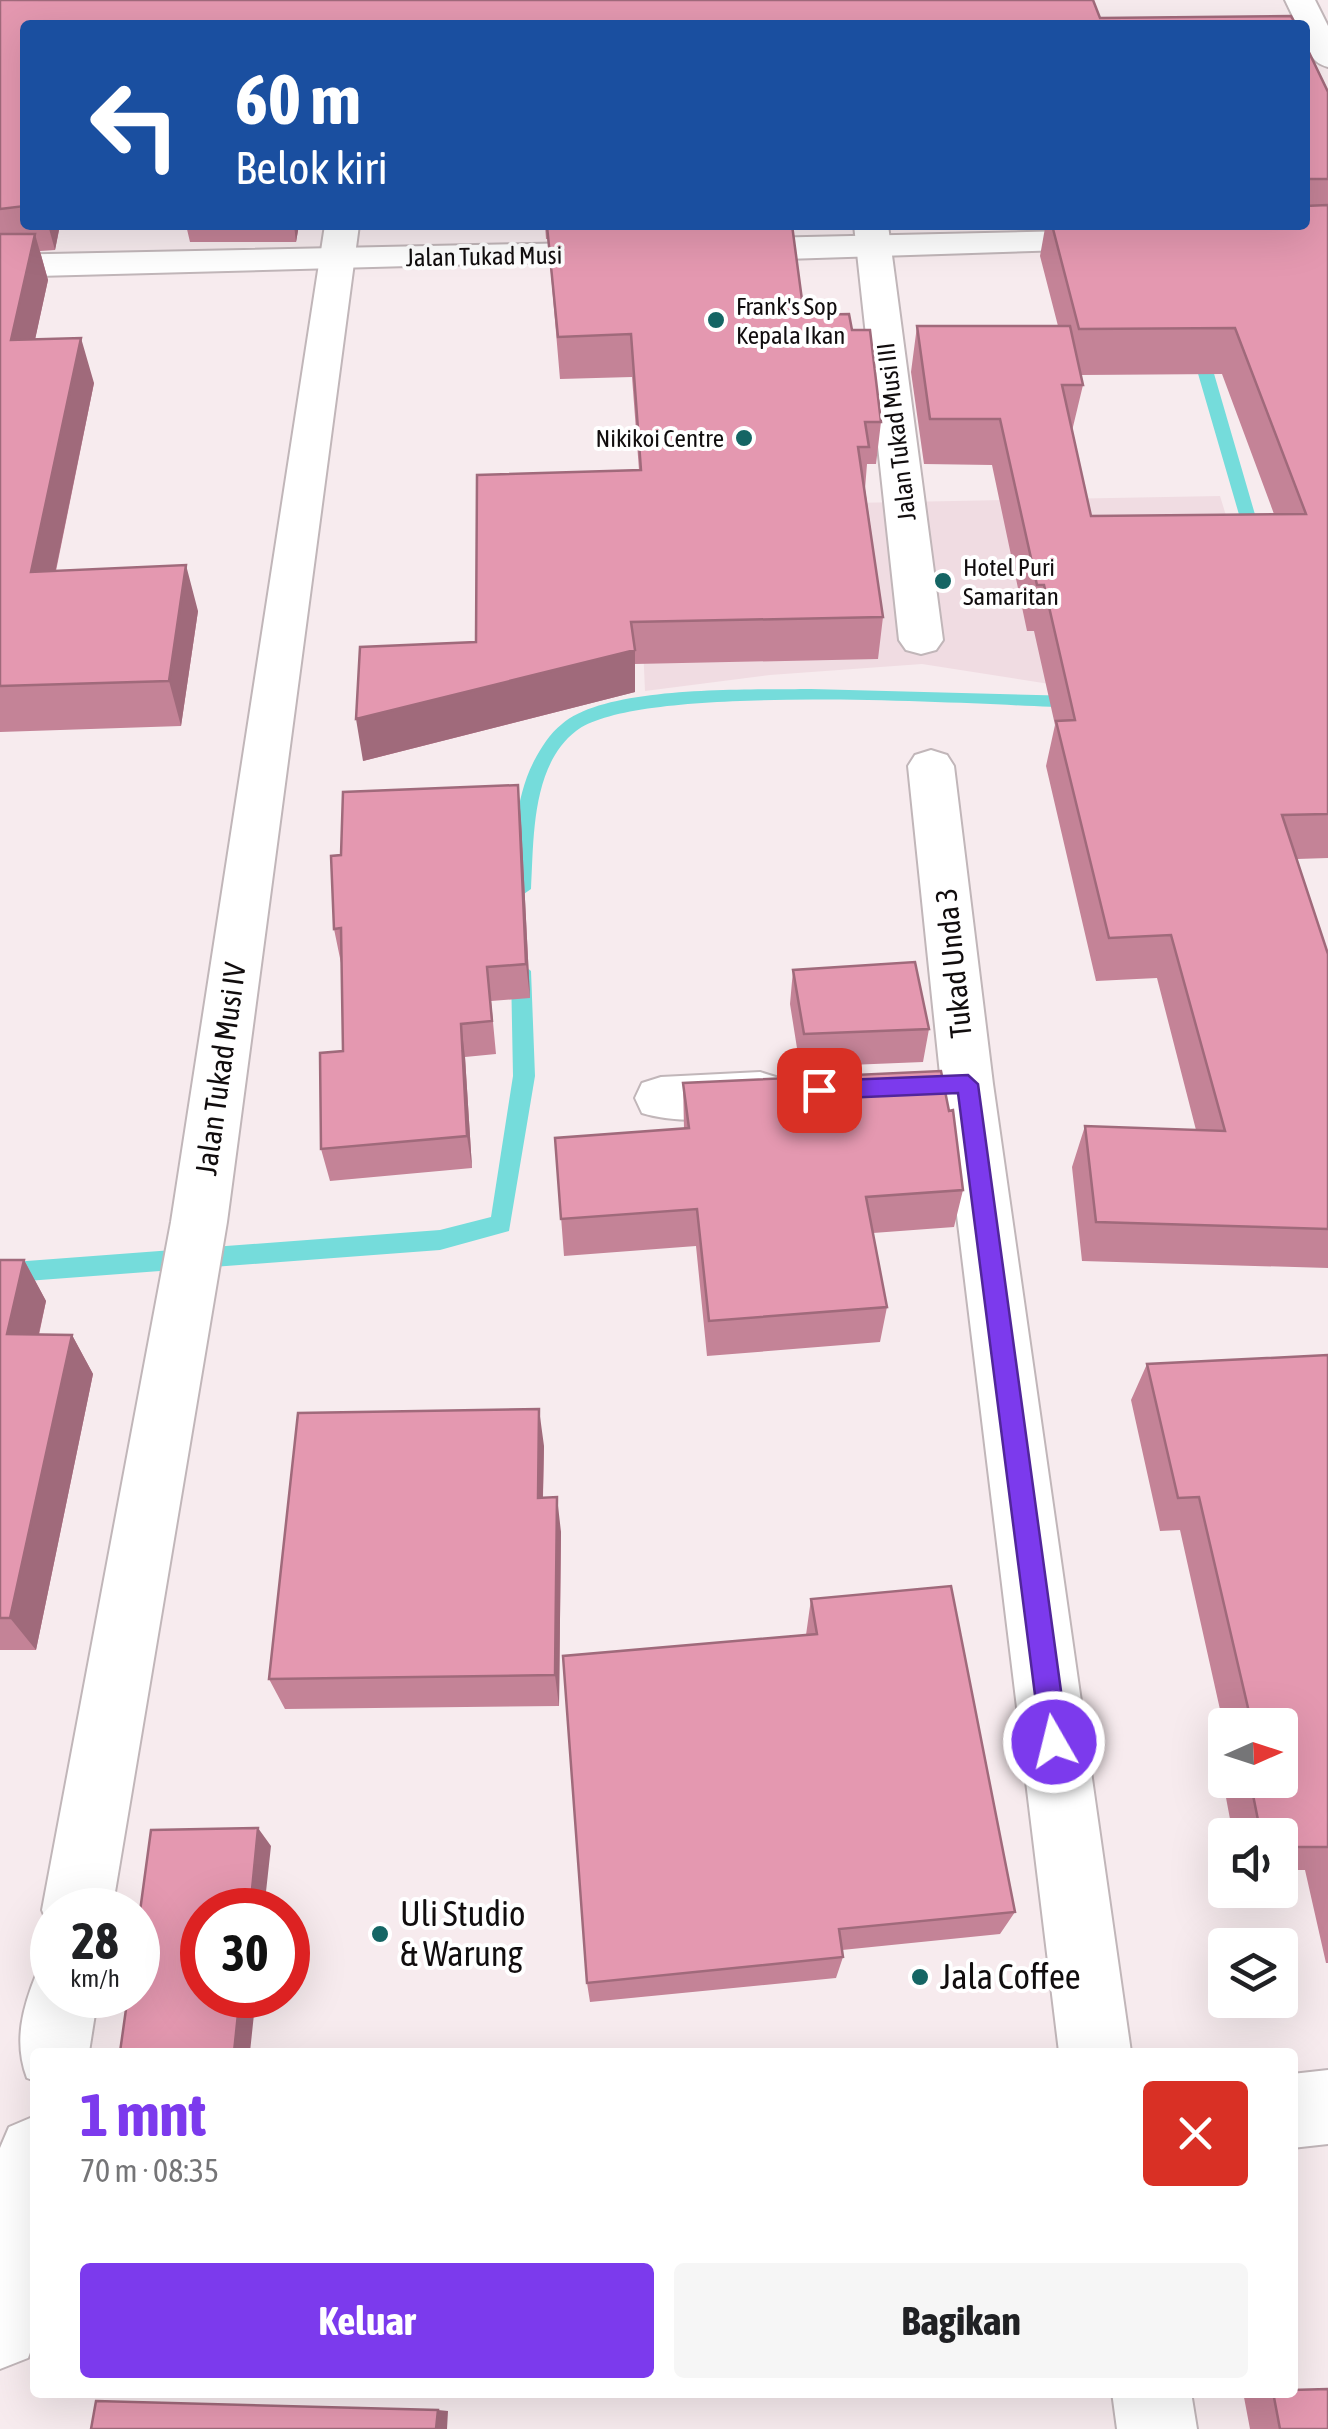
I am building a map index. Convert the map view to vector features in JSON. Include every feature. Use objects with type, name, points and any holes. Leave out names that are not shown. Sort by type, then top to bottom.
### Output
[{"type":"street","points":[[1310,21],[1328,58]]},
{"type":"street","points":[[695,251],[873,236],[1150,240]]},
{"type":"street","name":"Jalan Tukad Musi III","points":[[873,236],[921,640]]},
{"type":"street","name":"Jalan Tukad Musi","points":[[0,266],[339,242],[655,252]]},
{"type":"street","name":"Jalan Tukad Musi IV","points":[[82,1888],[194,1245],[339,242]]},
{"type":"street","name":"Tukad Unda 3","points":[[931,766],[940,1084],[1095,2048]]},
{"type":"street","points":[[660,1098],[800,1091]]},
{"type":"street","points":[[53,2048],[58,2018]]},
{"type":"street","points":[[1298,2110],[1328,2108]]},
{"type":"street","points":[[0,2330],[24,2200]]},
{"type":"street","points":[[1152,2398],[1157,2429]]},
{"type":"shaded area","name":"Hotel Puri Samaritan","points":[[1220,496],[1269,655],[1056,685],[922,664],[770,675],[645,691],[637,507]]},
{"type":"building","points":[[0,0],[1093,0],[1100,18],[1291,16],[1293,20],[20,20],[20,207],[0,209]]},
{"type":"building","points":[[1310,54],[1328,92],[1328,179],[1310,179]]},
{"type":"building","points":[[1328,205],[1328,814],[1282,815],[1328,954],[1328,1229],[1096,1222],[1085,1126],[1225,1131],[1171,935],[1109,938],[1056,721],[1075,720],[1044,585],[1037,585],[1000,419],[930,419],[917,326],[1070,326],[1083,385],[1062,385],[1091,516],[1306,514],[1235,328],[1079,329],[1053,230],[1310,230],[1310,206]]},
{"type":"building","points":[[547,230],[793,230],[804,315],[849,314],[852,330],[870,330],[881,422],[865,422],[869,447],[858,447],[883,617],[631,622],[635,650],[356,719],[360,647],[476,642],[477,475],[641,470],[631,334],[558,337]]},
{"type":"building","points":[[0,234],[35,234],[11,340],[81,338],[31,572],[186,565],[169,681],[0,686]]},
{"type":"building","points":[[518,785],[526,964],[487,967],[492,1021],[461,1024],[467,1136],[321,1149],[320,1053],[343,1051],[341,928],[334,929],[331,856],[341,855],[343,792]]},
{"type":"building","points":[[915,962],[929,1029],[804,1034],[793,970]]},
{"type":"building","points":[[941,1071],[949,1111],[953,1110],[963,1190],[866,1197],[887,1307],[709,1321],[697,1209],[561,1219],[555,1138],[689,1128],[683,1083]]},
{"type":"building","points":[[0,1260],[24,1260],[7,1334],[72,1335],[10,1618],[0,1618]]},
{"type":"building","points":[[1328,1355],[1328,1847],[1298,1847],[1298,1818],[1258,1818],[1254,1798],[1298,1798],[1298,1708],[1248,1708],[1199,1497],[1178,1498],[1147,1364]]},
{"type":"building","points":[[539,1409],[538,1498],[557,1497],[555,1675],[269,1679],[298,1413]]},
{"type":"building","points":[[951,1586],[1015,1912],[839,1929],[843,1957],[587,1983],[563,1656],[817,1634],[811,1599]]},
{"type":"building","points":[[258,1828],[252,1888],[180,1888],[180,2018],[238,2018],[234,2048],[121,2048],[125,2018],[160,2018],[160,1888],[143,1888],[151,1830]]},
{"type":"building","points":[[1328,2389],[1328,2429],[1280,2429],[1274,2398],[1298,2398],[1298,2390]]},
{"type":"building","points":[[96,2401],[438,2410],[436,2429],[91,2429]]},
{"type":"waterway","points":[[1200,353],[1255,542]]},
{"type":"waterway","points":[[521,889],[529,802],[543,761],[570,726],[603,711],[659,701],[731,696],[1077,702]]},
{"type":"waterway","points":[[0,1273],[440,1240],[501,1224],[524,1076],[521,971]]},
{"type":"place","name":"Frank's Sop Kepala Ikan","points":[[716,320]]},
{"type":"place","name":"Nikikoi Centre","points":[[744,438]]},
{"type":"place","name":"Hotel Puri Samaritan","points":[[943,581]]},
{"type":"place","name":"Uli Studio & Warung","points":[[380,1934]]},
{"type":"place","name":"Jala Coffee","points":[[920,1977]]},
{"type":"route","points":[[819,1090],[968,1084],[1054,1742]]}]
